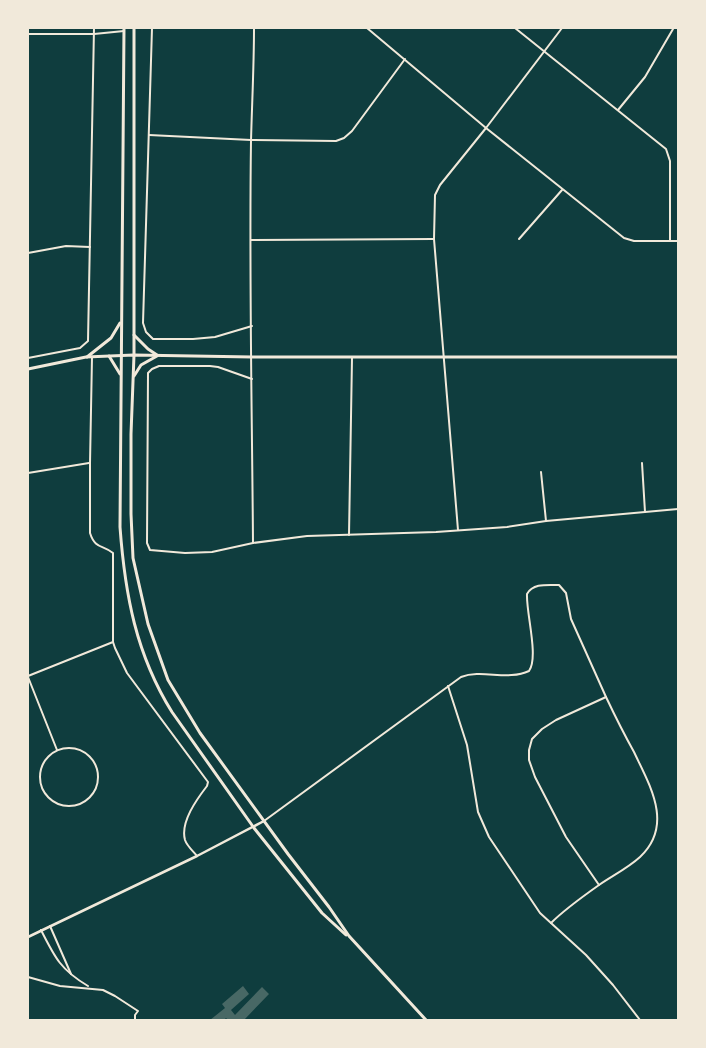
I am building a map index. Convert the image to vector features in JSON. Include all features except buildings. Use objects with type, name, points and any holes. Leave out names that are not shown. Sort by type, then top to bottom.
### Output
[{"type":"main road","points":[[134,28],[134,355],[131,434],[133,558],[148,624],[161,664],[175,694],[200,733],[349,936],[426,1020]]},
{"type":"main road","points":[[124,29],[120,527],[127,595],[148,668],[162,696],[254,828],[322,913],[349,936]]},
{"type":"main road","points":[[86,358],[111,338],[121,322]]},
{"type":"main road","points":[[134,334],[148,349],[158,356]]},
{"type":"main road","points":[[28,369],[92,357],[134,355],[352,358],[678,357]]},
{"type":"main road","points":[[108,356],[122,376]]},
{"type":"main road","points":[[133,378],[141,365],[158,356]]},
{"type":"street","points":[[28,358],[80,348],[86,344],[89,336],[94,28]]},
{"type":"street","points":[[152,28],[144,323],[146,332],[153,339],[193,339],[215,337],[252,326]]},
{"type":"street","points":[[253,543],[251,140],[254,28]]},
{"type":"street","points":[[366,28],[486,128],[627,240],[678,241]]},
{"type":"street","points":[[515,28],[663,146],[669,155],[670,241]]},
{"type":"street","points":[[458,530],[434,238],[436,191],[562,28]]},
{"type":"street","points":[[28,34],[94,34],[124,29]]},
{"type":"street","points":[[618,110],[645,78],[673,29]]},
{"type":"street","points":[[149,135],[330,142],[344,138],[352,131],[405,59]]},
{"type":"street","points":[[519,239],[563,189]]},
{"type":"street","points":[[251,240],[434,238]]},
{"type":"street","points":[[28,254],[66,246],[90,247]]},
{"type":"street","points":[[92,357],[90,533],[95,543],[113,553],[113,642],[127,673],[208,782],[191,809],[185,831],[186,842],[196,856]]},
{"type":"street","points":[[349,535],[352,358]]},
{"type":"street","points":[[252,379],[218,367],[170,365],[152,369],[147,376],[147,543],[150,550],[185,553],[212,552],[253,543],[307,536],[404,534],[507,527],[546,521],[678,508]]},
{"type":"street","points":[[28,473],[90,463]]},
{"type":"street","points":[[642,463],[645,512]]},
{"type":"street","points":[[541,472],[546,521]]},
{"type":"street","points":[[28,937],[254,828],[448,686],[467,675],[500,675],[529,671],[532,664],[532,652],[527,594],[531,588],[536,586],[559,584],[566,593],[571,619],[606,697],[653,790],[658,813],[654,837],[641,856],[562,912],[551,923]]},
{"type":"street","points":[[57,750],[28,676],[113,642]]},
{"type":"street","points":[[448,686],[467,745],[478,812],[483,827],[533,903],[551,923],[586,955],[613,985],[640,1020]]},
{"type":"street","points":[[599,885],[566,837],[535,777],[529,760],[529,750],[532,739],[542,729],[556,720],[606,697]]},
{"type":"street","points":[[75,748],[90,756],[96,764],[98,782],[90,798],[82,803],[73,806],[64,805],[48,797],[43,789],[40,781],[44,763],[57,750],[75,748]]},
{"type":"street","points":[[50,926],[72,976]]},
{"type":"street","points":[[41,930],[55,958],[72,976],[90,988]]},
{"type":"street","points":[[28,977],[60,986],[90,988],[108,992],[138,1011],[135,1014],[135,1020]]}]
